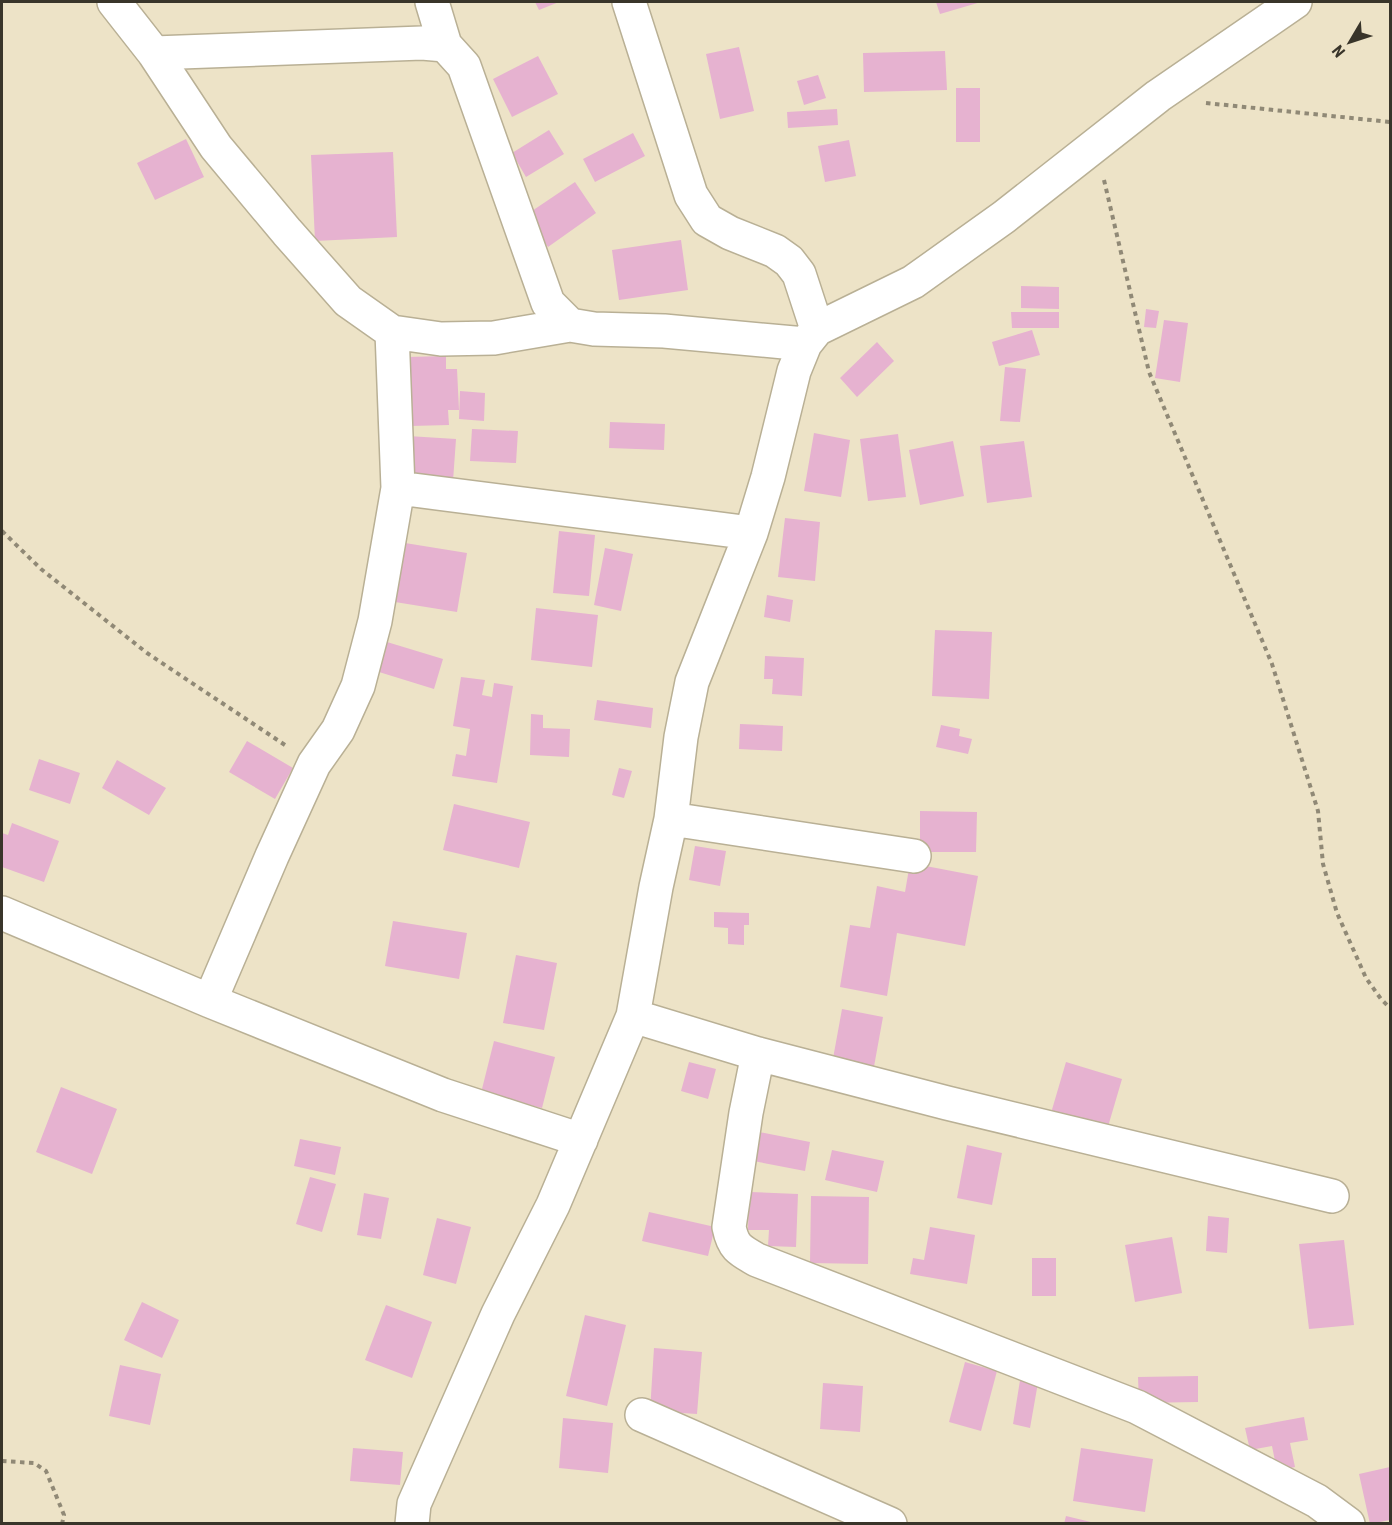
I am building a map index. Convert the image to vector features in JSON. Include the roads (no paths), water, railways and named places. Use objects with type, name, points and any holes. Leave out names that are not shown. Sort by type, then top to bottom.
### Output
[{"type":"street","points":[[114,2],[154,53],[216,147],[348,301],[392,332],[441,339],[494,338],[570,326],[594,329],[811,337],[913,282],[1004,217],[1158,96],[1294,2]]},
{"type":"street","points":[[432,2],[445,45],[464,66],[548,303],[570,326]]},
{"type":"street","points":[[412,1524],[414,1504],[493,1324],[553,1205],[633,1016],[656,887],[671,819],[681,737],[692,682],[752,533],[794,371],[811,337],[799,274],[789,261],[775,251],[730,233],[707,220],[691,195],[629,2]]},
{"type":"street","points":[[154,53],[422,43],[445,45]]},
{"type":"street","points":[[210,1001],[314,764],[338,730],[358,686],[375,621],[398,488],[392,332]]},
{"type":"street","points":[[398,488],[752,533]]},
{"type":"street","points":[[671,819],[914,856]]},
{"type":"street","points":[[2,913],[210,1001],[443,1095],[581,1140]]},
{"type":"street","points":[[633,1016],[758,1054],[947,1103],[1332,1196]]},
{"type":"street","points":[[758,1054],[746,1113],[729,1227],[732,1241],[740,1251],[757,1260],[1137,1407],[1317,1501],[1348,1524]]},
{"type":"street","points":[[642,1414],[890,1524]]}]
